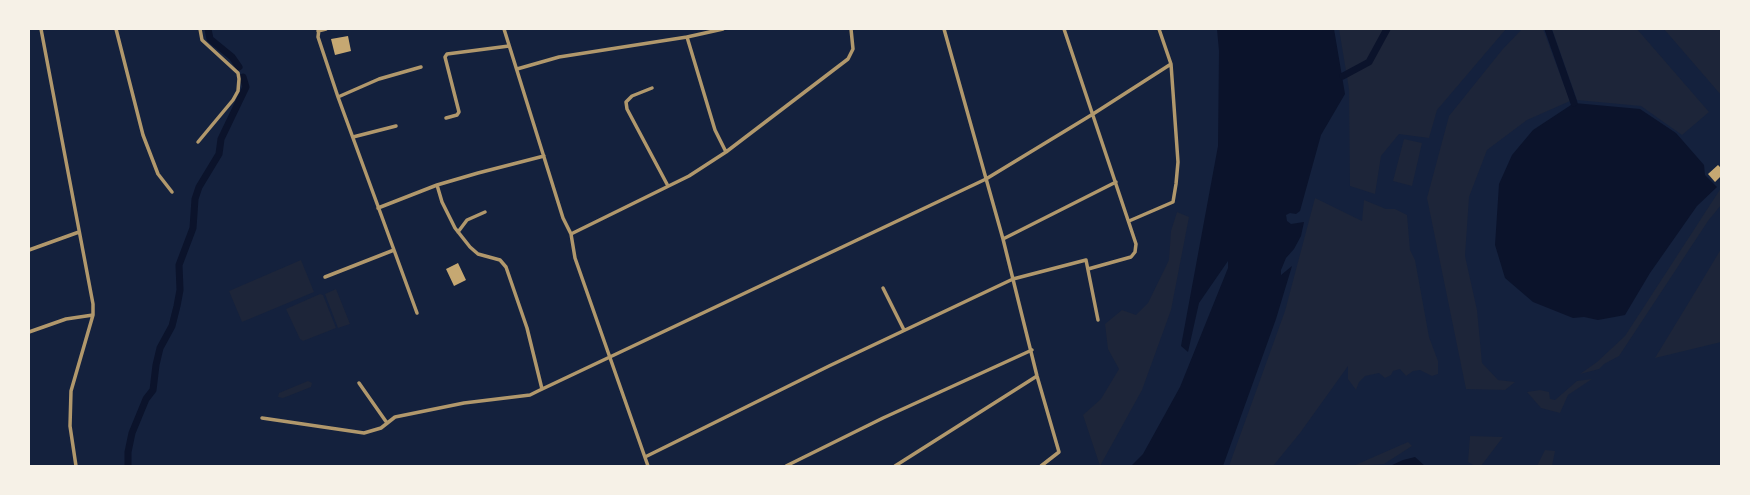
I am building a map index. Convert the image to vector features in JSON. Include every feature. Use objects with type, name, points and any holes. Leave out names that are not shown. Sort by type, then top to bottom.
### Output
[{"type":"street","points":[[41,29],[93,304],[93,315],[71,392],[70,426],[76,466]]},
{"type":"street","points":[[116,29],[143,135],[158,174],[172,192]]},
{"type":"street","points":[[198,142],[233,100],[238,91],[239,79],[238,73],[202,40],[200,29]]},
{"type":"street","points":[[326,29],[318,30],[318,37],[338,97],[417,313]]},
{"type":"street","points":[[504,29],[564,218],[571,234],[575,258],[648,466]]},
{"type":"street","points":[[517,69],[560,57],[686,37],[722,29]]},
{"type":"street","points":[[571,234],[689,176],[726,152],[848,59],[853,49],[851,29]]},
{"type":"street","points":[[944,29],[1003,239],[1032,350],[1037,376],[1059,452],[1041,466]]},
{"type":"street","points":[[1064,29],[1136,244],[1135,252],[1131,257],[1088,269]]},
{"type":"street","points":[[1129,221],[1173,202],[1178,162],[1171,64],[1159,29]]},
{"type":"street","points":[[686,37],[715,130],[726,152]]},
{"type":"street","points":[[446,118],[457,115],[458,112],[445,57],[447,54],[509,46]]},
{"type":"street","points":[[262,418],[364,433],[381,428],[395,417],[464,403],[530,394],[986,179],[1093,114],[1171,64]]},
{"type":"street","points":[[338,97],[378,79],[421,67]]},
{"type":"street","points":[[652,88],[632,96],[626,102],[627,109],[668,186]]},
{"type":"street","points":[[353,137],[396,126]]},
{"type":"street","points":[[378,208],[438,185],[478,172],[544,156]]},
{"type":"street","points":[[1003,239],[1116,182]]},
{"type":"street","points":[[438,185],[442,202],[458,232],[478,254],[500,260],[506,267],[527,328],[542,389]]},
{"type":"street","points":[[458,232],[466,220],[485,212]]},
{"type":"street","points":[[29,250],[79,232]]},
{"type":"street","points":[[325,277],[394,250]]},
{"type":"street","points":[[645,457],[904,330],[1013,279],[1086,260],[1098,320]]},
{"type":"street","points":[[883,288],[904,330]]},
{"type":"street","points":[[29,332],[66,319],[93,315]]},
{"type":"street","points":[[786,466],[883,418],[1032,350]]},
{"type":"street","points":[[895,466],[1037,376]]},
{"type":"street","points":[[359,383],[387,424]]},
{"type":"shaded area","points":[[1217,29],[1334,29],[1345,94],[1321,135],[1300,211],[1296,214],[1290,213],[1286,215],[1287,221],[1291,224],[1304,222],[1301,236],[1294,249],[1286,258],[1281,270],[1281,275],[1292,266],[1276,319],[1223,466],[1131,466],[1143,454],[1180,387],[1228,268],[1228,261],[1199,303],[1188,352],[1181,346],[1218,146],[1219,51]]},
{"type":"shaded area","points":[[1339,29],[1506,29],[1437,110],[1429,138],[1399,134],[1381,156],[1375,194],[1350,186],[1349,89]]},
{"type":"shaded area","points":[[1522,29],[1543,29],[1570,101],[1527,120],[1487,150],[1469,197],[1465,256],[1477,310],[1482,363],[1498,380],[1515,382],[1505,390],[1466,389],[1427,198],[1449,116],[1502,50]]},
{"type":"shaded area","points":[[1552,29],[1637,29],[1709,112],[1682,135],[1641,106],[1577,100]]},
{"type":"shaded area","points":[[1664,29],[1721,29],[1721,95]]},
{"type":"shaded area","points":[[1574,103],[1640,109],[1676,133],[1704,165],[1705,175],[1717,187],[1697,206],[1650,273],[1625,315],[1598,320],[1584,317],[1573,318],[1533,302],[1505,278],[1495,245],[1499,184],[1512,155],[1533,130]]},
{"type":"shaded area","points":[[1404,139],[1422,143],[1412,186],[1393,181]]},
{"type":"shaded area","points":[[1721,188],[1721,205],[1708,221],[1619,356],[1604,364],[1599,369],[1580,374],[1597,362],[1625,336]]},
{"type":"shaded area","points":[[1315,198],[1362,221],[1364,200],[1386,209],[1395,209],[1407,215],[1410,250],[1415,260],[1429,337],[1438,361],[1438,374],[1432,376],[1420,370],[1413,371],[1406,376],[1400,369],[1393,371],[1391,375],[1385,378],[1379,373],[1365,376],[1359,382],[1356,390],[1348,379],[1348,366],[1300,433],[1273,466],[1229,466],[1285,311]]},
{"type":"shaded area","points":[[1177,212],[1189,217],[1171,310],[1142,390],[1100,466],[1083,415],[1101,399],[1119,369],[1108,349],[1105,324],[1122,310],[1136,315],[1148,303],[1169,260],[1171,231]]},
{"type":"shaded area","points":[[1721,249],[1721,342],[1655,358],[1700,284]]},
{"type":"shaded area","points":[[301,260],[314,292],[242,322],[229,291]]},
{"type":"shaded area","points":[[336,289],[350,324],[338,328],[325,294]]},
{"type":"shaded area","points":[[320,294],[323,295],[336,328],[303,341],[300,339],[286,309]]},
{"type":"shaded area","points":[[1592,379],[1568,395],[1560,413],[1541,408],[1527,392],[1540,390],[1549,392],[1550,399],[1555,400],[1577,381]]},
{"type":"shaded area","points":[[308,381],[312,383],[311,387],[283,398],[278,397],[279,393]]},
{"type":"shaded area","points":[[1470,436],[1503,437],[1481,466],[1475,466],[1468,462]]},
{"type":"shaded area","points":[[1408,442],[1412,446],[1384,464],[1353,466]]},
{"type":"shaded area","points":[[1545,450],[1555,451],[1552,466],[1537,466]]},
{"type":"shaded area","points":[[1415,457],[1425,466],[1390,466],[1403,460]]},
{"type":"building","points":[[348,36],[351,51],[335,55],[331,39]]},
{"type":"building","points":[[1718,165],[1721,168],[1721,176],[1715,182],[1708,174]]},
{"type":"building","points":[[458,263],[466,280],[454,286],[446,269]]},
{"type":"waterway","points":[[208,29],[210,39],[232,57],[239,67]]},
{"type":"waterway","points":[[1343,76],[1369,62],[1387,29]]},
{"type":"waterway","points":[[1548,29],[1574,103]]},
{"type":"waterway","points":[[128,466],[128,452],[132,433],[146,399],[153,390],[160,348],[172,326],[180,290],[179,265],[193,228],[195,199],[199,187],[219,154],[221,139],[246,87],[243,77]]}]
